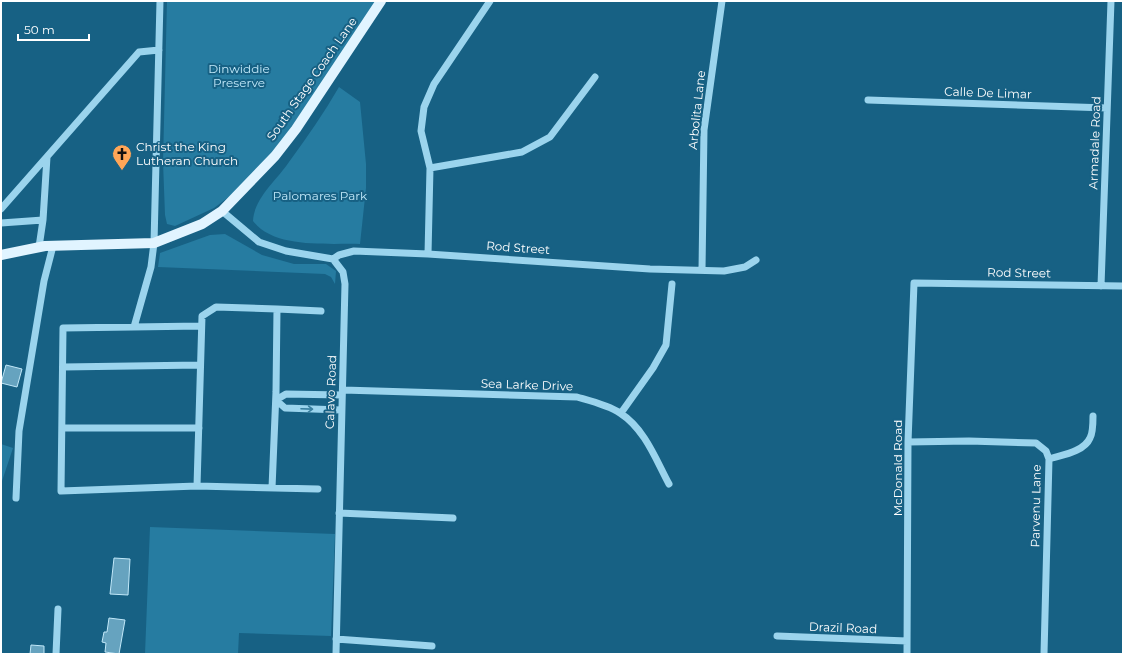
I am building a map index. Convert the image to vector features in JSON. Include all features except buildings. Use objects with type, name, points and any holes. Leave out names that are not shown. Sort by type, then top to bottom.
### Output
[{"type":"main road","name":"South Stage Coach Lane","points":[[1,255],[53,246],[154,243],[202,224],[222,211],[275,156],[296,129],[381,1]]},
{"type":"street","points":[[134,327],[151,267],[154,243],[160,1]]},
{"type":"street","points":[[428,254],[430,168],[421,131],[424,107],[434,84],[490,1]]},
{"type":"street","name":"Arbolita Lane","points":[[702,270],[704,130],[722,1]]},
{"type":"street","name":"Armadale Road","points":[[1101,286],[1111,1]]},
{"type":"street","points":[[1,209],[139,52],[159,50]]},
{"type":"street","points":[[430,168],[522,152],[550,137],[595,77]]},
{"type":"street","name":"Calle De Limar","points":[[868,100],[1107,108]]},
{"type":"street","points":[[39,248],[43,220],[47,157]]},
{"type":"street","points":[[222,211],[259,242],[286,251],[313,254],[333,259]]},
{"type":"street","points":[[1,223],[43,220]]},
{"type":"street","points":[[16,498],[19,431],[44,281],[53,246]]},
{"type":"street","name":"Rod Street","points":[[333,259],[339,255],[354,251],[428,254],[650,269],[702,270],[736,270],[751,264],[756,260]]},
{"type":"street","name":"Calavo Road","points":[[333,259],[343,272],[345,284],[336,654]]},
{"type":"street","name":"Rod Street","points":[[914,283],[1123,286]]},
{"type":"street","name":"McDonald Road","points":[[907,654],[908,442],[914,283]]},
{"type":"street","points":[[621,413],[653,368],[666,346],[672,284]]},
{"type":"street","points":[[197,486],[202,316],[216,307],[321,311]]},
{"type":"street","points":[[272,488],[276,400],[276,309]]},
{"type":"street","points":[[201,326],[63,328],[61,491],[197,486],[318,489]]},
{"type":"street","points":[[63,367],[200,365]]},
{"type":"street","name":"Sea Larke Drive","points":[[276,400],[286,394],[342,392],[577,397],[621,413],[643,435],[669,484]]},
{"type":"street","points":[[276,400],[285,408],[342,410]]},
{"type":"street","points":[[1049,459],[1075,451],[1084,445],[1091,438],[1093,416]]},
{"type":"street","points":[[62,428],[199,428]]},
{"type":"street","name":"Parvenu Lane","points":[[908,442],[969,441],[1036,443],[1046,451],[1049,459],[1044,654]]},
{"type":"street","points":[[339,513],[453,518]]},
{"type":"street","points":[[56,654],[58,609]]},
{"type":"street","name":"Drazil Road","points":[[777,636],[907,642]]},
{"type":"street","points":[[336,639],[432,646]]},
{"type":"green space","name":"Dinwiddie Preserve","points":[[167,1],[378,1],[268,161],[238,190],[214,208],[175,226],[167,224],[165,215],[163,162]]},
{"type":"green space","name":"Palomares Park","points":[[339,87],[360,102],[366,164],[366,188],[360,244],[302,243],[274,236],[262,230],[253,221],[257,205],[309,134]]},
{"type":"green space","points":[[225,234],[262,255],[294,264],[326,264],[336,271],[335,284],[331,277],[325,274],[158,267],[160,253],[210,235]]},
{"type":"green space","points":[[1,444],[13,448],[1,484]]},
{"type":"green space","points":[[150,527],[335,534],[331,636],[239,633],[238,654],[145,654]]},
{"type":"place","name":"Christ the King Lutheran Church","points":[[122,171]]}]
